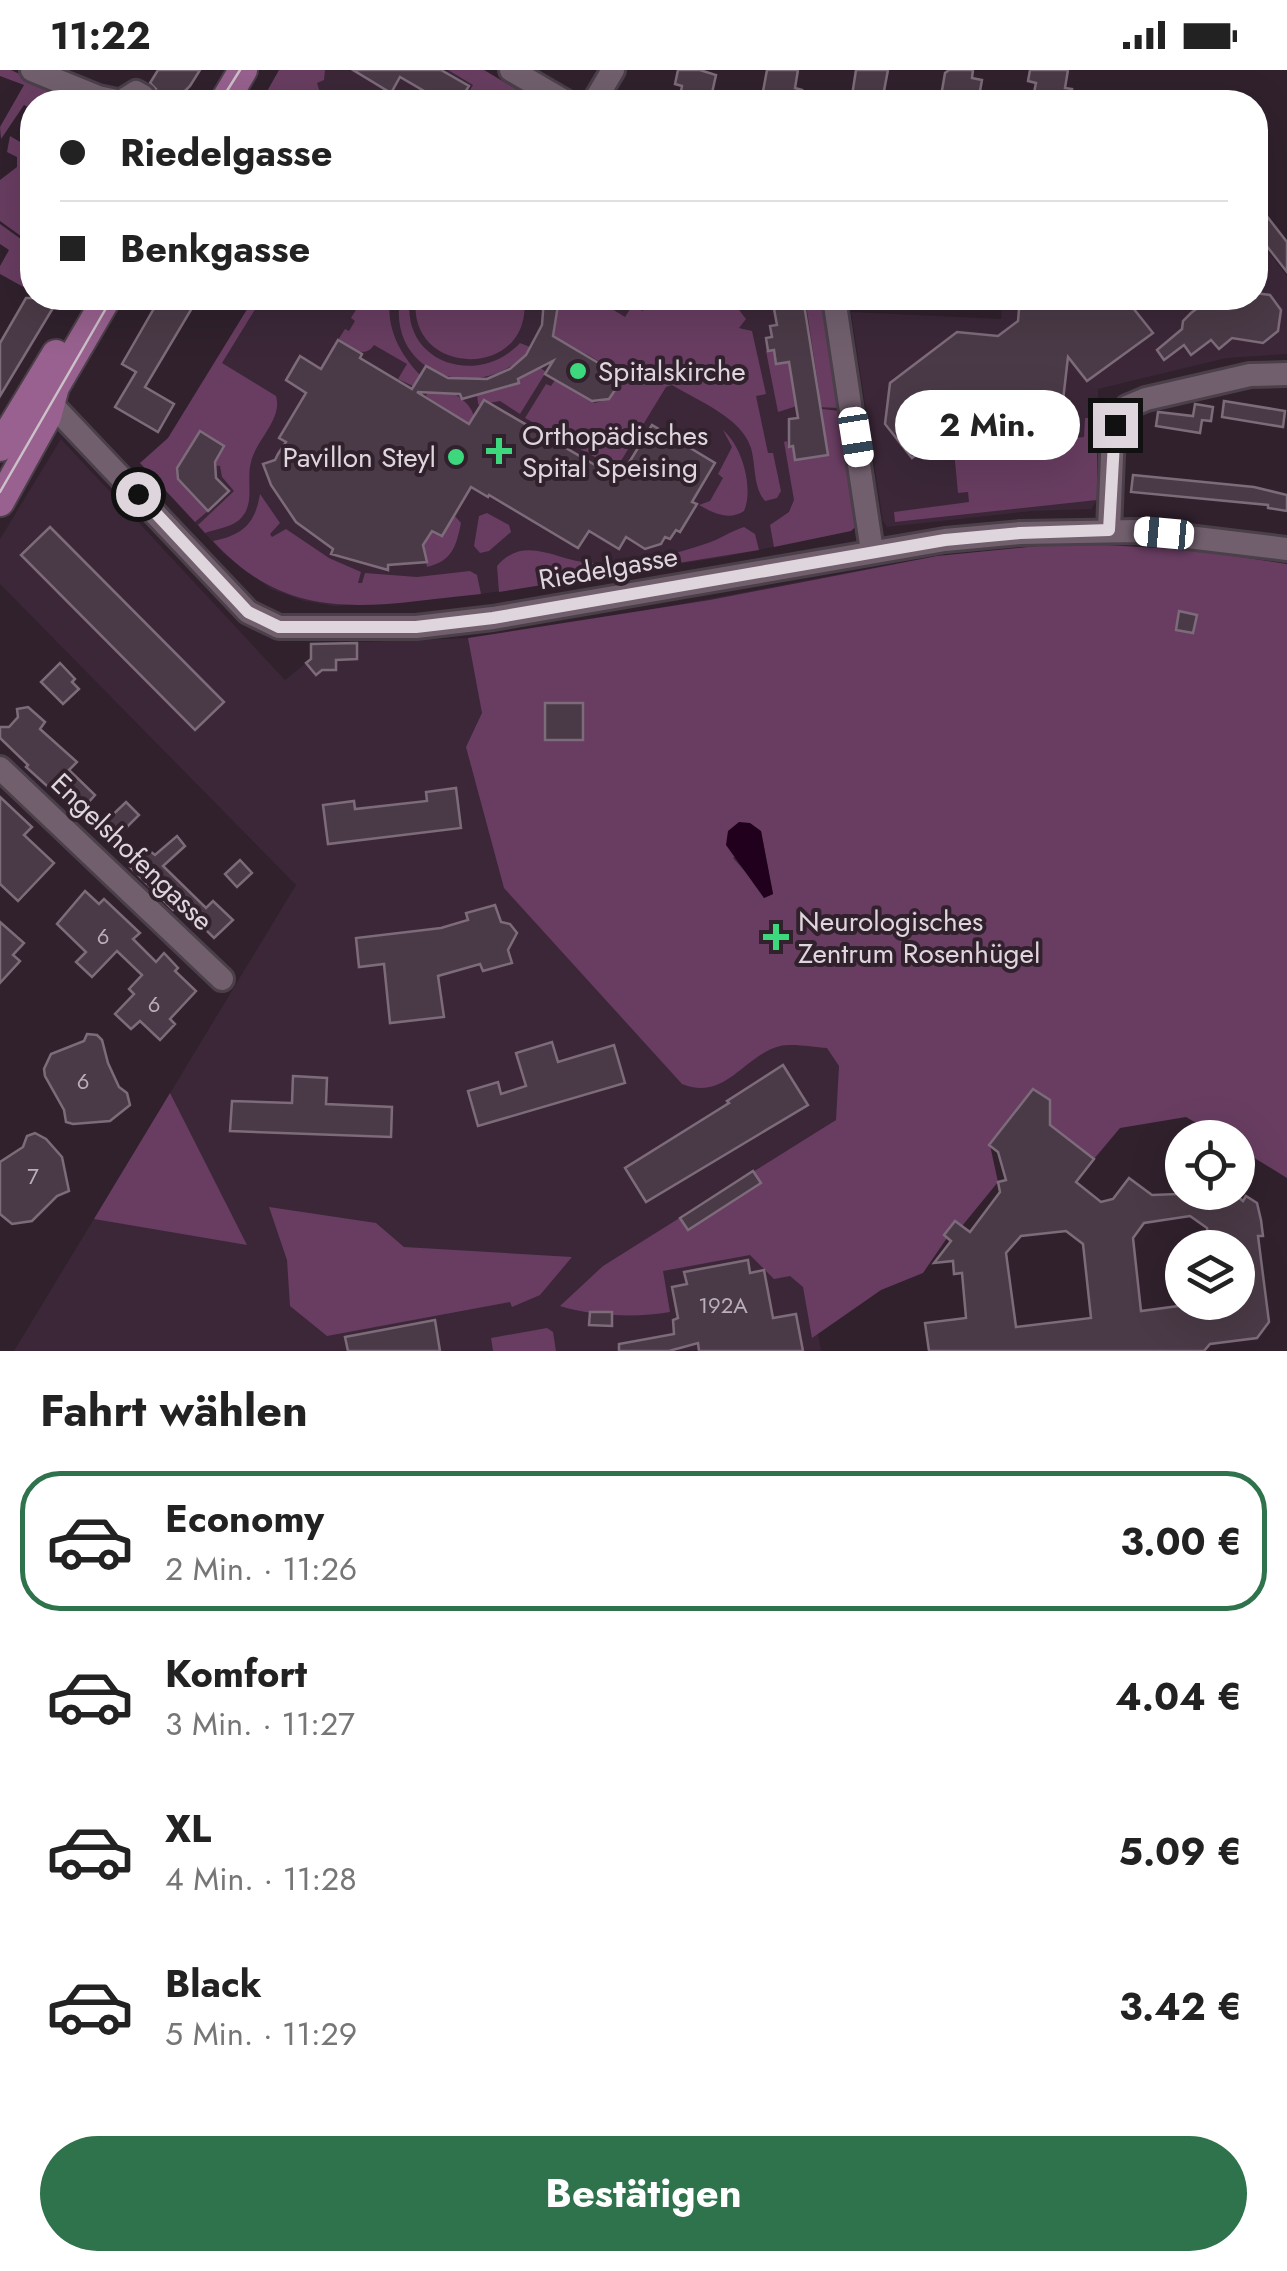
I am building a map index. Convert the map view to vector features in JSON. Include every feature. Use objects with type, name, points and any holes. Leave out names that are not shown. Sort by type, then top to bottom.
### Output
[{"type":"main road","points":[[0,502],[43,396],[52,358],[97,310]]},
{"type":"main road","points":[[0,447],[43,396]]},
{"type":"street","points":[[511,70],[545,90]]},
{"type":"street","points":[[42,72],[82,90]]},
{"type":"street","points":[[836,310],[872,552]]},
{"type":"street","points":[[1109,530],[1112,436],[1122,412],[1146,399],[1250,375],[1287,374]]},
{"type":"street","name":"Riedelgasse","points":[[43,396],[248,612],[279,627],[416,627],[493,618],[872,552],[1020,533],[1109,530],[1287,549]]},
{"type":"street","name":"Engelshofengasse","points":[[0,768],[222,979]]},
{"type":"shaded area","points":[[0,70],[11,70],[50,88],[21,90],[24,85],[0,76]]},
{"type":"shaded area","points":[[279,70],[484,70],[518,90],[268,90]]},
{"type":"shaded area","points":[[279,70],[325,70],[324,80],[317,83],[319,90],[268,90]]},
{"type":"shaded area","points":[[448,70],[484,70],[518,90],[470,90],[473,85]]},
{"type":"shaded area","points":[[20,92],[20,111],[1,139],[0,127]]},
{"type":"shaded area","points":[[10,136],[20,142],[20,235],[0,221],[0,180],[17,167],[17,157],[7,152]]},
{"type":"shaded area","points":[[0,224],[20,238],[20,285],[0,274],[9,250],[0,244]]},
{"type":"shaded area","points":[[1268,252],[1287,276],[1287,354],[1226,358],[1098,389],[1098,500],[1091,509],[1032,511],[887,527],[851,312],[1001,319],[1001,310],[1268,310]]},
{"type":"shaded area","name":"Orthopädisches Spital Speising","points":[[247,310],[823,310],[856,526],[851,531],[724,557],[481,594],[335,606],[304,601],[271,589],[223,553],[140,463],[168,438]]},
{"type":"shaded area","points":[[247,310],[255,310],[222,363],[276,396],[276,413],[251,462],[249,498],[242,517],[205,533],[198,525],[234,491],[222,477],[220,466],[213,465],[224,446],[199,432],[179,467],[181,481],[208,511],[195,522],[140,463],[168,438]]},
{"type":"shaded area","points":[[356,310],[389,310],[396,340],[420,375],[415,387],[398,379],[407,364],[374,345],[362,352],[338,340],[355,321],[351,318]]},
{"type":"shaded area","points":[[400,310],[410,310],[417,339],[430,353],[464,366],[503,357],[520,343],[530,347],[509,367],[463,379],[441,374],[422,363],[408,347],[400,325]]},
{"type":"shaded area","points":[[417,310],[523,310],[522,325],[510,344],[492,355],[470,359],[448,355],[430,344],[418,325]]},
{"type":"shaded area","points":[[555,310],[614,310],[625,317],[629,310],[739,310],[746,319],[739,328],[752,331],[766,394],[756,396],[781,491],[777,498],[765,501],[761,495],[751,448],[738,427],[672,385],[666,387],[616,469],[525,418],[546,384],[551,386],[555,380],[595,403],[609,399],[617,387],[604,365],[565,342],[560,350],[551,339]]},
{"type":"shaded area","points":[[807,310],[823,310],[838,408],[797,406],[778,412],[766,351],[774,350],[776,364],[789,362],[794,394],[819,391]]},
{"type":"shaded area","points":[[538,366],[546,372],[520,414],[500,401],[489,403],[486,409],[478,404],[477,394]]},
{"type":"shaded area","points":[[431,385],[467,404],[475,427],[426,396]]},
{"type":"shaded area","points":[[806,407],[839,411],[856,526],[851,531],[774,547],[770,525],[789,512],[794,500],[784,442],[788,447],[828,455],[822,415],[808,416]]},
{"type":"shaded area","points":[[1085,418],[1097,418],[1097,500],[895,522],[894,512],[969,502],[968,492],[958,493],[954,451],[1084,437]]},
{"type":"shaded area","points":[[723,430],[736,446],[748,491],[744,511],[727,516],[699,505],[710,501],[723,478],[718,474],[732,447]]},
{"type":"shaded area","name":"Neurologisches Zentrum Rosenhügel","points":[[61,439],[285,680],[311,659],[311,644],[468,638],[575,624],[937,556],[1068,543],[1196,550],[1287,564],[1043,1072],[801,1236],[821,1351],[14,1351],[296,885],[0,584],[0,539]]},
{"type":"shaded area","points":[[260,494],[280,523],[270,534],[272,537],[286,529],[329,558],[361,572],[358,583],[362,583],[365,573],[417,577],[470,571],[477,575],[481,594],[371,605],[305,599],[274,588],[243,569],[213,541],[246,526],[255,513]]},
{"type":"shaded area","points":[[487,513],[509,525],[511,532],[489,551],[480,553],[474,546],[479,516]]},
{"type":"shaded area","points":[[454,515],[461,523],[455,546],[442,561],[427,567],[423,545],[432,531],[442,536]]},
{"type":"shaded area","points":[[744,527],[755,534],[759,550],[499,592],[497,566],[519,551],[592,563],[636,561],[694,548]]},
{"type":"shaded area","points":[[1068,543],[1196,550],[1287,564],[1287,1178],[1255,1158],[1255,1120],[1186,1117],[1120,1128],[1094,1159],[990,1145],[998,1182],[962,1226],[955,1221],[923,1273],[881,1290],[812,1338],[803,1287],[790,1276],[774,1279],[750,1255],[663,1271],[670,1312],[614,1315],[560,1306],[603,1266],[836,1120],[839,1066],[827,1048],[780,1046],[710,1087],[682,1084],[504,888],[466,747],[482,713],[468,638],[710,600],[937,556]],"holes":[[[761,831],[773,894],[764,898],[733,858]]]},
{"type":"shaded area","points":[[739,822],[750,823],[761,831],[773,894],[764,898],[726,845],[728,831]]},
{"type":"shaded area","points":[[170,1093],[247,1245],[94,1219]]},
{"type":"shaded area","points":[[269,1207],[376,1223],[404,1247],[572,1257],[540,1295],[512,1307],[510,1302],[327,1336],[290,1306],[287,1260]]},
{"type":"shaded area","points":[[547,1328],[553,1332],[556,1351],[493,1351],[491,1338]]},
{"type":"building","points":[[158,70],[200,70],[186,90],[156,90],[150,83]]},
{"type":"building","points":[[353,70],[441,70],[469,86],[466,90],[422,90],[400,77],[393,90]]},
{"type":"building","points":[[678,70],[716,75],[713,90],[681,90],[682,86],[675,84]]},
{"type":"building","points":[[767,70],[798,70],[795,88],[802,90],[763,90]]},
{"type":"building","points":[[856,70],[888,70],[884,90],[853,90]]},
{"type":"building","points":[[973,70],[972,78],[982,80],[980,90],[942,90],[945,73]]},
{"type":"building","points":[[1030,70],[1068,70],[1065,88],[1072,89],[1035,90],[1036,83],[1028,81]]},
{"type":"building","points":[[1268,218],[1287,242],[1287,272],[1268,248]]},
{"type":"building","points":[[1268,295],[1281,310],[1278,331],[1263,343],[1232,338],[1219,349],[1211,340],[1191,355],[1184,345],[1164,360],[1157,350],[1182,329],[1183,321],[1191,313],[1268,310]]},
{"type":"building","points":[[20,308],[52,310],[0,396],[0,343]]},
{"type":"building","points":[[153,310],[191,310],[145,387],[174,404],[158,432],[115,407],[136,372],[122,364]]},
{"type":"building","points":[[543,310],[557,310],[553,336],[612,371],[617,387],[609,399],[592,401],[545,374],[553,361],[518,379],[519,383],[462,399],[460,394],[417,392],[469,424],[484,400],[619,479],[652,425],[715,463],[680,532],[676,530],[670,539],[665,537],[661,544],[645,549],[626,537],[619,549],[589,531],[578,548],[471,487],[442,536],[432,531],[423,545],[427,562],[388,565],[388,570],[331,554],[333,549],[296,522],[271,485],[263,464],[275,460],[286,442],[279,438],[306,393],[286,380],[300,356],[321,369],[338,340],[412,389],[426,366],[448,378],[487,379],[510,369],[526,355],[542,325]]},
{"type":"building","points":[[774,310],[805,310],[828,455],[795,460],[793,446],[789,447],[789,419],[798,418],[789,362],[776,364],[774,350],[768,351],[766,338],[772,337],[770,326],[777,325]]},
{"type":"building","points":[[1019,310],[1135,310],[1153,333],[1087,381],[1068,357],[1062,409],[1022,439],[981,434],[956,400],[929,421],[941,436],[912,458],[885,424],[890,383],[957,332],[998,336],[1018,321]]},
{"type":"building","points":[[1224,401],[1285,411],[1283,427],[1222,417]]},
{"type":"building","points":[[1195,404],[1213,407],[1211,421],[1202,420],[1200,433],[1156,426],[1158,412],[1193,416]]},
{"type":"building","points":[[200,431],[224,446],[215,462],[216,478],[229,491],[208,511],[178,479],[177,468]]},
{"type":"building","points":[[1133,475],[1254,487],[1287,495],[1287,511],[1268,505],[1131,492]]},
{"type":"building","points":[[50,527],[224,702],[195,730],[21,555]]},
{"type":"building","points":[[1179,611],[1197,615],[1193,633],[1176,630]]},
{"type":"building","points":[[357,643],[357,659],[336,660],[336,670],[322,670],[316,675],[306,663],[311,659],[311,644]]},
{"type":"building","points":[[60,663],[79,689],[63,704],[41,682]]},
{"type":"building","points":[[545,703],[583,703],[583,740],[545,740]]},
{"type":"building","points":[[28,707],[45,722],[40,729],[77,762],[69,770],[95,795],[78,814],[0,738],[0,727],[9,727],[18,717],[17,709]]},
{"type":"building","points":[[456,788],[461,828],[328,844],[323,805],[354,801],[355,809],[427,801],[426,792]]},
{"type":"building","points":[[0,797],[32,827],[24,835],[54,863],[18,901],[0,884]]},
{"type":"building","points":[[126,802],[139,815],[115,839],[102,825]]},
{"type":"building","points":[[177,836],[185,846],[163,866],[206,908],[213,901],[233,920],[214,938],[180,904],[173,910],[130,867],[147,849],[155,855]]},
{"type":"building","points":[[240,860],[252,873],[237,887],[225,874]]},
{"type":"building","points":[[85,891],[99,904],[104,899],[140,933],[133,939],[156,962],[164,953],[178,968],[175,971],[196,991],[170,1019],[175,1024],[160,1040],[140,1021],[131,1029],[115,1014],[134,994],[129,989],[142,975],[117,951],[92,977],[76,962],[86,952],[57,924]]},
{"type":"building","points":[[495,905],[501,922],[510,924],[517,933],[508,950],[512,963],[483,971],[480,964],[438,976],[444,1017],[390,1023],[384,964],[359,967],[356,938],[441,928],[468,920],[466,913]]},
{"type":"building","points":[[0,922],[24,943],[13,955],[20,961],[0,983]]},
{"type":"building","points":[[87,1034],[102,1040],[108,1063],[130,1105],[110,1121],[73,1124],[66,1122],[44,1069],[51,1054],[84,1041]]},
{"type":"building","points":[[552,1042],[558,1062],[614,1045],[625,1083],[478,1126],[468,1091],[498,1082],[501,1094],[526,1086],[516,1053]]},
{"type":"building","points":[[783,1065],[808,1105],[646,1202],[625,1168]]},
{"type":"building","points":[[293,1076],[327,1078],[326,1104],[392,1107],[391,1137],[230,1131],[232,1101],[292,1103]]},
{"type":"building","points":[[1033,1089],[1050,1100],[1050,1125],[1094,1159],[1076,1182],[1101,1202],[1113,1199],[1129,1178],[1152,1195],[1165,1195],[1165,1210],[1255,1210],[1255,1202],[1263,1236],[1258,1236],[1269,1322],[1257,1338],[1210,1344],[1204,1351],[929,1351],[925,1323],[966,1318],[962,1273],[954,1274],[953,1261],[934,1263],[951,1241],[944,1235],[955,1221],[970,1232],[1000,1192],[998,1182],[1006,1180],[998,1152],[989,1145]],"holes":[[[1066,1231],[1083,1244],[1091,1318],[1016,1327],[1006,1253],[1021,1236]]]},
{"type":"building","points":[[35,1133],[62,1157],[69,1191],[57,1196],[32,1221],[12,1224],[0,1214],[0,1162],[23,1147],[27,1136]]},
{"type":"building","points":[[753,1171],[761,1183],[688,1230],[680,1218]]},
{"type":"building","points":[[748,1260],[750,1273],[764,1270],[773,1318],[796,1314],[803,1351],[699,1351],[698,1343],[669,1351],[619,1351],[619,1344],[674,1334],[673,1320],[678,1318],[672,1287],[687,1284],[684,1272]]},
{"type":"building","points":[[590,1312],[612,1312],[612,1326],[589,1325]]},
{"type":"building","points":[[435,1320],[440,1351],[348,1351],[345,1337]]},
{"type":"tram line","points":[[228,90],[240,70]]},
{"type":"tram line","points":[[0,492],[105,310]]},
{"type":"place","name":"Spitalskirche","points":[[578,371]]},
{"type":"place","name":"Orthopädisches Spital Speising","points":[[499,451]]},
{"type":"place","name":"Pavillon Steyl","points":[[456,457]]},
{"type":"place","name":"Neurologisches Zentrum Rosenhügel","points":[[776,937]]},
{"type":"route","points":[[138,494],[248,612],[279,627],[416,627],[493,618],[945,540],[1109,530],[1115,425]]}]
